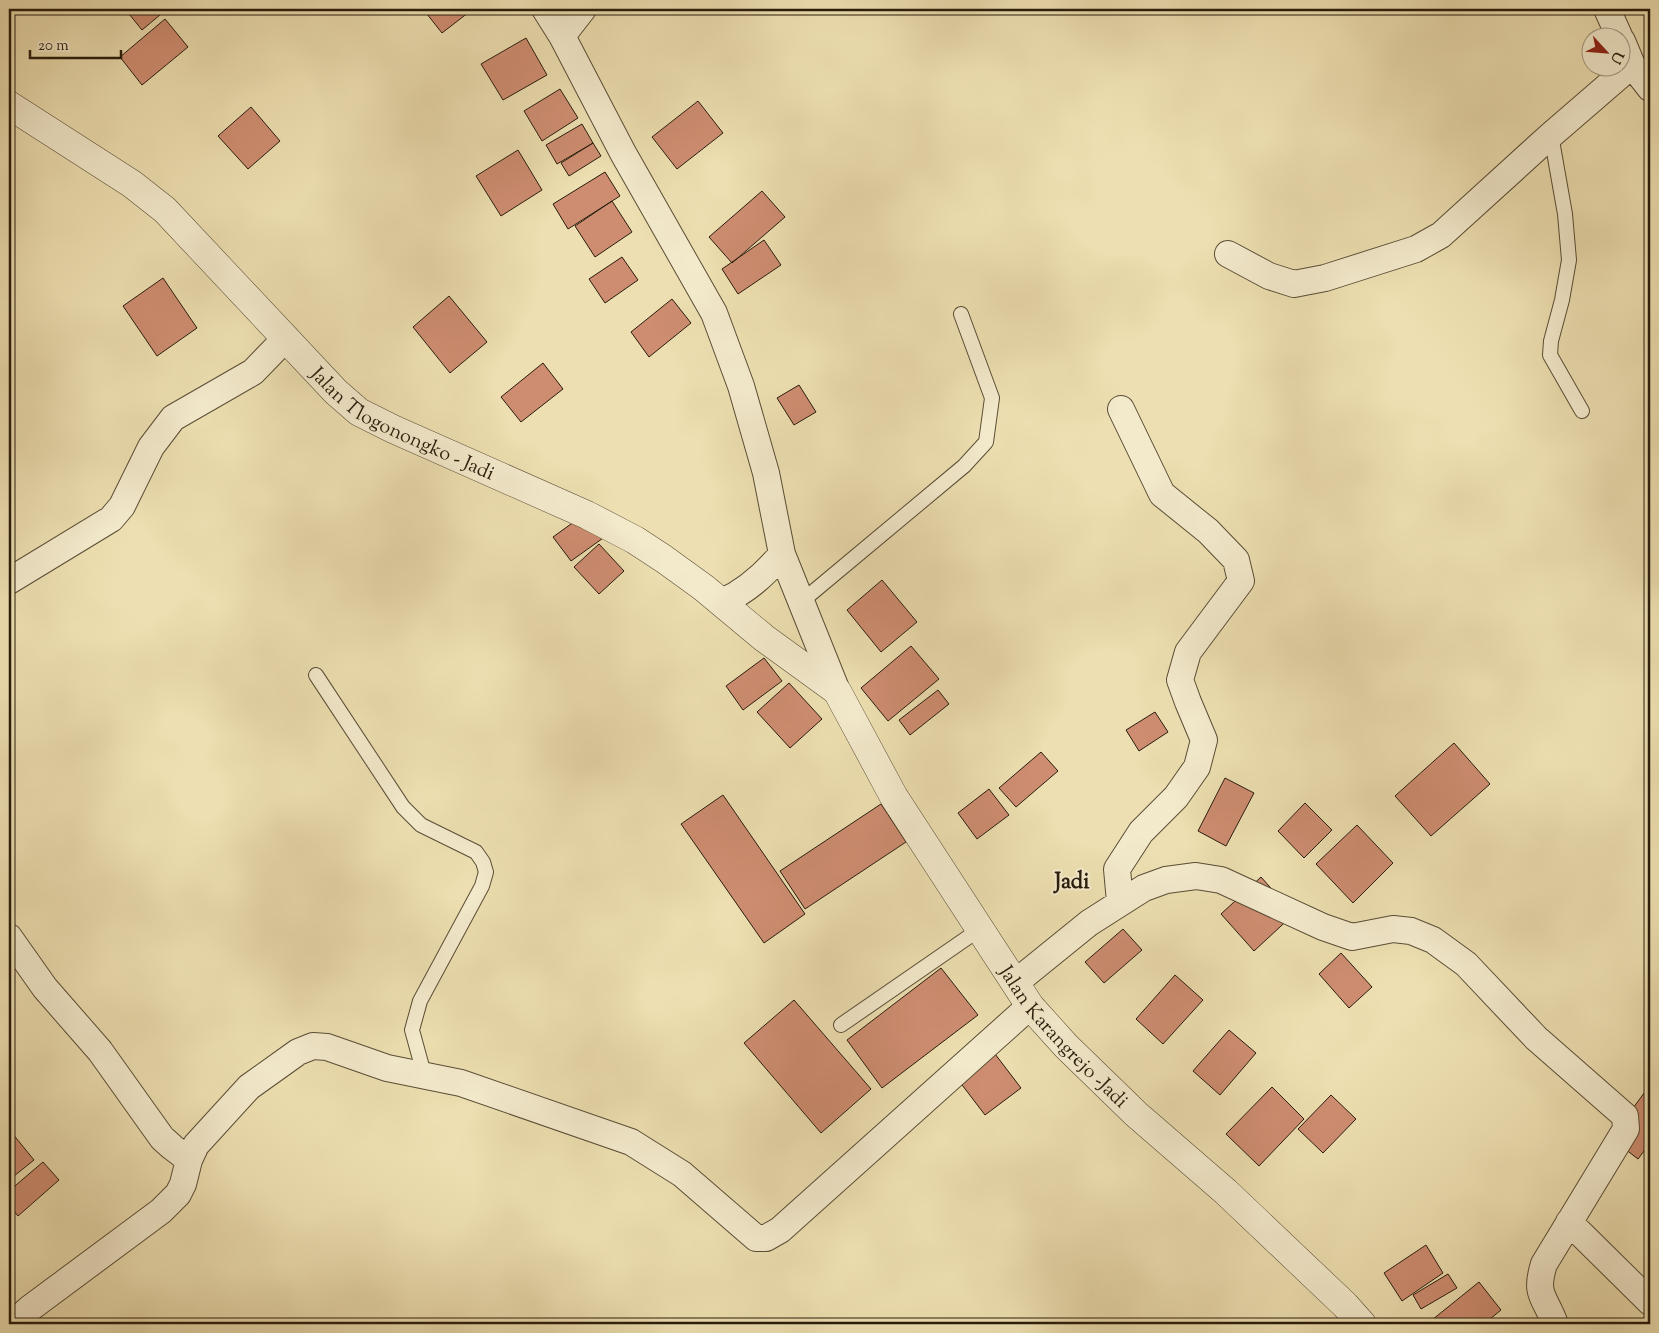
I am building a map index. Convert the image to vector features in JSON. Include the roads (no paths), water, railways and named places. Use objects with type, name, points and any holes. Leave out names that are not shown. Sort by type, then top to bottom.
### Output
[{"type":"street","points":[[545,9],[562,36],[622,153],[714,313],[742,386],[764,464],[782,554],[836,691]]},
{"type":"street","points":[[562,36],[583,9]]},
{"type":"street","points":[[1607,9],[1616,28]]},
{"type":"street","points":[[1632,65],[1650,88]]},
{"type":"street","points":[[1228,254],[1269,276],[1294,284],[1325,278],[1416,249],[1441,235],[1617,78]]},
{"type":"street","name":"Jalan Tlogonongko - Jadi","points":[[9,105],[132,184],[165,210],[336,392],[359,412],[587,515],[635,540],[664,558],[722,602],[764,638],[836,691]]},
{"type":"street","points":[[9,581],[111,519],[122,506],[151,447],[173,418],[253,372],[286,338]]},
{"type":"street","points":[[1120,902],[1117,869],[1141,832],[1176,797],[1197,767],[1204,740],[1180,680],[1188,652],[1240,581],[1236,560],[1208,531],[1162,494],[1121,409]]},
{"type":"street","points":[[722,602],[738,595],[750,586],[782,554]]},
{"type":"street","name":"Jalan Karangrejo -Jadi","points":[[836,691],[894,797],[1030,1006],[1066,1046],[1136,1114],[1233,1199],[1345,1305],[1362,1324]]},
{"type":"street","points":[[1015,983],[1089,923],[1120,902],[1144,888],[1166,880],[1196,876],[1221,880],[1323,927],[1352,937],[1393,929],[1411,931],[1433,940],[1466,964],[1536,1038],[1625,1116],[1627,1122],[1626,1129],[1544,1264],[1539,1281],[1541,1297],[1555,1324]]},
{"type":"street","points":[[9,938],[45,988],[100,1051],[162,1138],[189,1160]]},
{"type":"street","points":[[13,1324],[29,1309],[161,1211],[178,1194],[184,1184],[189,1160],[196,1144],[249,1087],[298,1052],[313,1046],[327,1047],[388,1068],[461,1083],[630,1142],[682,1174],[756,1238],[766,1238],[780,1230],[1030,1006]]},
{"type":"street","points":[[1569,1222],[1650,1302]]},
{"type":"lane","points":[[1551,135],[1565,214],[1569,260],[1562,300],[1551,341],[1550,355],[1582,410]]},
{"type":"lane","points":[[801,602],[964,466],[986,442],[992,398],[961,314]]},
{"type":"lane","points":[[316,675],[403,807],[420,826],[476,852],[483,862],[486,872],[482,886],[420,1001],[412,1030],[424,1074]]},
{"type":"lane","points":[[841,1025],[980,929]]},
{"type":"district","name":"Jadi","points":[[1072,880]]}]
